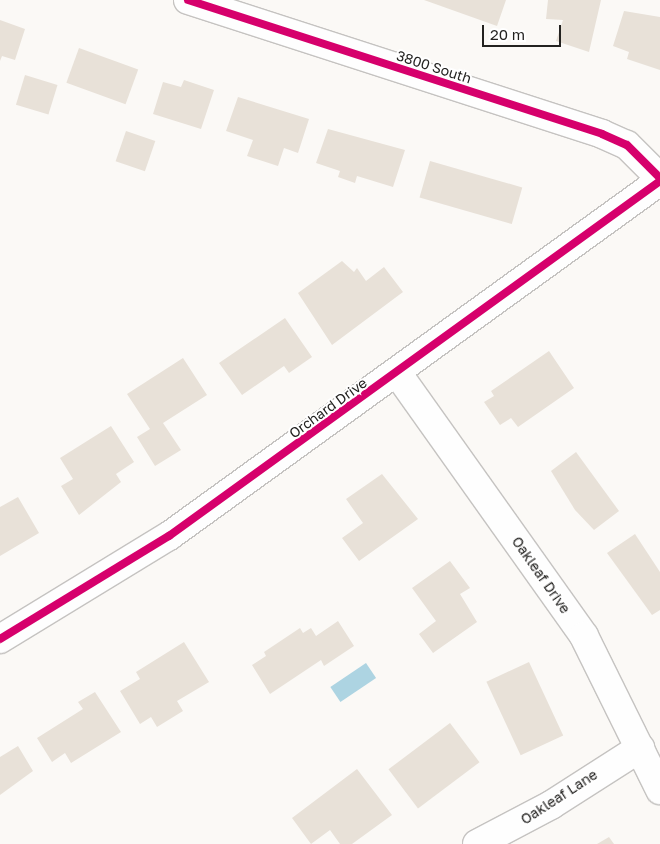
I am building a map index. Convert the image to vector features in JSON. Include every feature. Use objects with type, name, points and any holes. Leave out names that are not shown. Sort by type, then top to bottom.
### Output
[{"type":"street","name":"3800 South","points":[[188,0],[602,134],[627,145],[660,179]]},
{"type":"street","name":"Orchard Drive","points":[[0,639],[169,536],[398,374],[660,179]]},
{"type":"street","name":"Oakleaf Drive","points":[[398,374],[565,608],[600,665],[660,790]]},
{"type":"street","name":"Oakleaf Lane","points":[[477,844],[551,806],[640,748]]},
{"type":"water","points":[[366,663],[376,678],[340,702],[330,687]]},
{"type":"building","points":[[424,0],[506,0],[497,26]]},
{"type":"building","points":[[548,0],[601,0],[589,52],[556,41],[563,20],[546,19]]},
{"type":"building","points":[[624,11],[660,17],[660,70],[627,59],[629,52],[613,46]]},
{"type":"building","points":[[0,20],[25,29],[15,60],[2,56],[0,61]]},
{"type":"building","points":[[79,48],[138,70],[126,104],[66,83]]},
{"type":"building","points":[[25,75],[58,85],[48,115],[16,105]]},
{"type":"building","points":[[184,80],[214,90],[201,129],[153,114],[163,82],[181,87]]},
{"type":"building","points":[[238,97],[309,119],[298,153],[284,148],[278,166],[247,156],[253,140],[226,131]]},
{"type":"building","points":[[328,129],[405,150],[393,187],[357,176],[355,183],[338,177],[340,171],[316,163]]},
{"type":"building","points":[[126,131],[155,141],[145,171],[116,161]]},
{"type":"building","points":[[430,161],[522,187],[512,224],[420,198]]},
{"type":"building","points":[[342,261],[354,272],[357,268],[366,281],[384,267],[403,292],[332,345],[298,293]]},
{"type":"building","points":[[285,318],[312,357],[289,373],[284,366],[242,395],[219,363]]},
{"type":"building","points":[[549,351],[574,388],[518,427],[511,418],[500,425],[484,402],[494,396],[491,391]]},
{"type":"building","points":[[183,358],[207,395],[163,423],[181,450],[155,466],[137,437],[150,429],[127,394]]},
{"type":"building","points":[[111,426],[134,462],[116,474],[121,482],[79,515],[61,486],[73,479],[60,458]]},
{"type":"building","points":[[576,452],[619,511],[594,530],[575,510],[551,471]]},
{"type":"building","points":[[382,474],[418,519],[359,561],[342,538],[363,523],[346,499]]},
{"type":"building","points":[[18,497],[39,533],[0,556],[0,507]]},
{"type":"building","points":[[635,534],[660,572],[660,610],[652,615],[607,553]]},
{"type":"building","points":[[450,561],[470,588],[460,594],[477,622],[433,653],[419,634],[436,621],[412,588]]},
{"type":"building","points":[[338,621],[354,646],[324,666],[321,660],[270,694],[252,665],[266,656],[264,652],[300,628],[303,633],[311,628],[316,636]]},
{"type":"building","points":[[184,642],[209,682],[177,701],[183,711],[157,727],[151,717],[140,724],[120,691],[140,679],[136,672]]},
{"type":"building","points":[[529,662],[563,735],[521,755],[486,682]]},
{"type":"building","points":[[95,692],[121,732],[71,763],[65,753],[52,762],[37,738],[83,709],[78,702]]},
{"type":"building","points":[[450,723],[479,762],[418,808],[389,769]]},
{"type":"building","points":[[18,746],[33,771],[0,795],[0,757]]},
{"type":"building","points":[[357,769],[392,815],[352,844],[340,844],[330,830],[311,844],[292,818]]},
{"type":"building","points":[[609,837],[614,844],[597,844]]},
{"type":"cycle path","points":[[188,0],[602,134],[627,145],[660,178]]},
{"type":"cycle path","points":[[0,639],[169,536],[660,181]]}]
